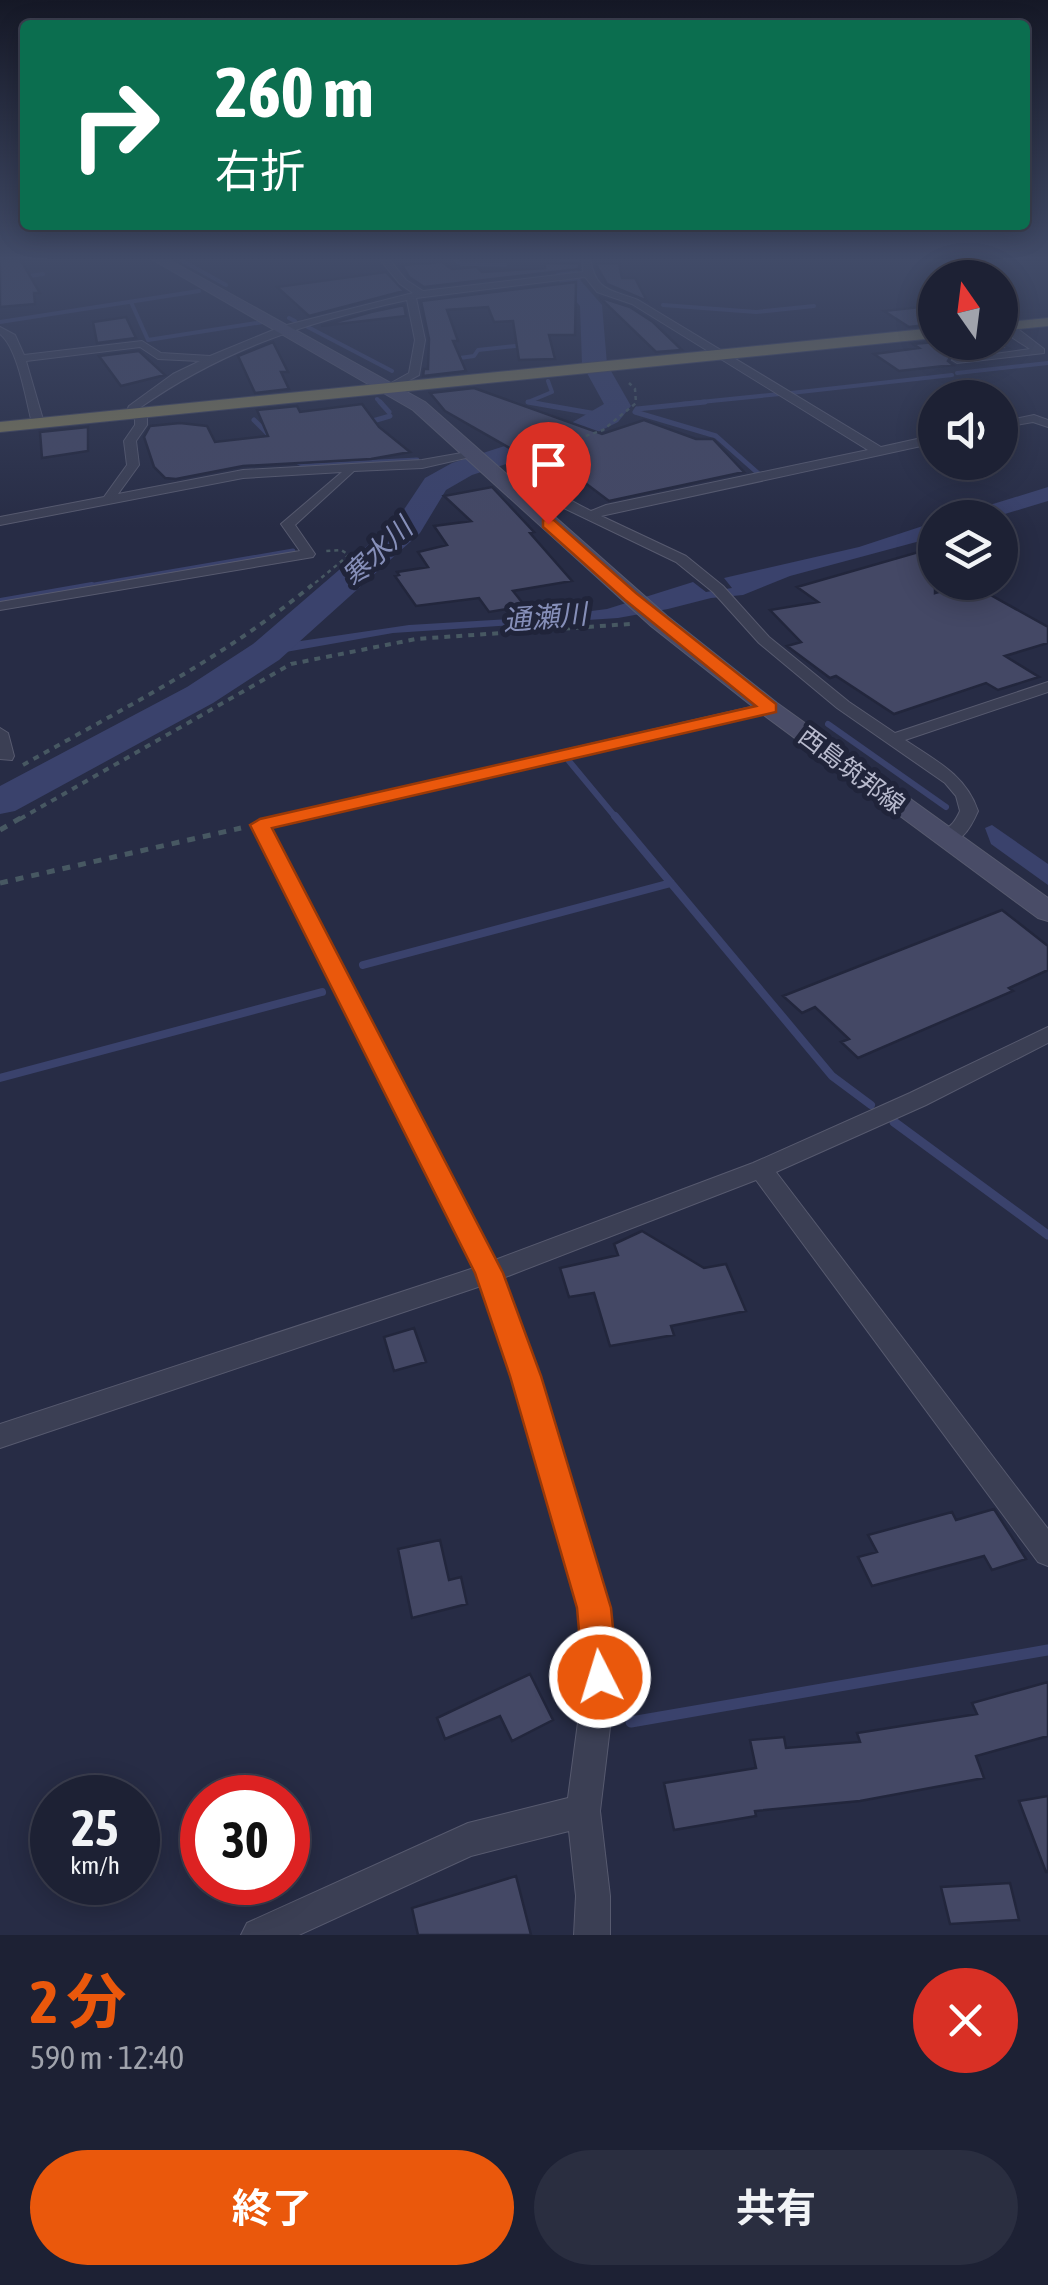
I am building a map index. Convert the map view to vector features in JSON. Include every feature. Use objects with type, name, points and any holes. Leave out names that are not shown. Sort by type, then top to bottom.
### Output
[{"type":"highway","points":[[0,426],[790,347]]},
{"type":"main road","name":"西島筑邦線","points":[[320,347],[419,406],[656,618],[944,839],[1048,912]]},
{"type":"street","points":[[15,347],[38,422]]},
{"type":"street","points":[[20,358],[113,347]]},
{"type":"street","points":[[146,347],[158,356],[209,358]]},
{"type":"street","points":[[108,500],[133,464],[130,441],[141,425],[141,416],[132,413],[171,378],[237,347]]},
{"type":"street","points":[[388,387],[414,375],[419,347]]},
{"type":"street","points":[[711,347],[879,451]]},
{"type":"street","points":[[1018,353],[1044,350]]},
{"type":"street","points":[[1018,421],[1034,418],[1048,424]]},
{"type":"street","points":[[591,516],[606,509],[918,443]]},
{"type":"street","points":[[0,521],[243,474],[422,464],[488,469],[664,549],[722,594],[778,651],[843,706],[951,779],[964,795],[969,811],[960,830],[944,839]]},
{"type":"street","points":[[0,606],[308,554],[288,524],[348,474],[348,467]]},
{"type":"street","points":[[893,739],[1048,687]]},
{"type":"street","points":[[592,1935],[594,1896],[583,1811],[600,1677],[594,1608],[526,1376],[489,1273],[260,825],[770,708]]},
{"type":"street","points":[[0,733],[6,756]]},
{"type":"street","points":[[0,1436],[489,1273],[761,1169],[918,1099],[1048,1034]]},
{"type":"street","points":[[761,1169],[1048,1552]]},
{"type":"street","points":[[259,1935],[468,1840],[583,1811]]},
{"type":"path","points":[[488,469],[604,430],[628,413],[636,402],[635,389],[610,365]]},
{"type":"path","points":[[6,756],[13,768],[31,762],[201,666],[272,618],[348,555],[341,550],[308,554]]},
{"type":"path","points":[[0,830],[291,664],[416,639],[656,618]]},
{"type":"path","points":[[0,883],[260,825]]},
{"type":"water","points":[[1048,487],[1048,501],[1018,510],[1018,500],[1006,500]]},
{"type":"water","name":"通瀬川","points":[[918,528],[918,542],[790,576],[743,595],[618,618],[393,633],[280,653],[294,642],[409,625],[607,609],[693,582],[706,592],[732,588],[724,578],[859,547]]},
{"type":"water","points":[[992,825],[1048,864],[1048,885],[991,844],[985,828]]},
{"type":"building","points":[[260,347],[276,347],[288,372],[281,372],[289,389],[255,393],[238,356]]},
{"type":"building","points":[[429,347],[456,347],[466,371],[423,376],[424,369],[428,369]]},
{"type":"building","points":[[517,347],[552,347],[555,359],[519,360]]},
{"type":"building","points":[[651,347],[682,350],[656,352]]},
{"type":"building","points":[[918,348],[918,360],[949,360],[953,365],[899,371],[874,354]]},
{"type":"building","points":[[139,351],[165,375],[121,386],[99,356]]},
{"type":"building","points":[[474,388],[602,434],[644,420],[696,439],[713,439],[744,472],[609,501],[556,461],[541,466],[445,411],[430,393]]},
{"type":"building","points":[[362,404],[379,427],[410,452],[371,459],[243,466],[176,479],[165,478],[154,467],[144,437],[150,426],[180,423],[207,426],[215,442],[268,436],[257,410],[297,406],[300,412]]},
{"type":"building","points":[[88,427],[88,451],[42,458],[40,432]]},
{"type":"building","points":[[492,487],[572,581],[513,591],[525,606],[489,612],[479,598],[416,606],[395,576],[399,575],[397,572],[428,567],[418,552],[447,545],[434,526],[471,521],[444,496]]},
{"type":"building","points":[[918,552],[918,600],[1000,600],[1048,627],[1048,643],[1005,656],[1039,677],[998,690],[986,683],[894,714],[836,676],[830,678],[787,646],[801,642],[770,610],[818,602],[797,587]]},
{"type":"building","points":[[1002,910],[1048,946],[1048,970],[1009,988],[1013,991],[858,1058],[841,1042],[849,1039],[815,1007],[802,1013],[783,996]]},
{"type":"building","points":[[642,1231],[704,1268],[726,1264],[746,1311],[671,1326],[674,1335],[610,1346],[594,1293],[569,1297],[560,1268],[618,1255],[614,1244]]},
{"type":"building","points":[[414,1328],[426,1362],[394,1371],[384,1337]]},
{"type":"building","points":[[994,1509],[1026,1559],[992,1570],[984,1556],[872,1586],[858,1557],[877,1552],[868,1535],[952,1512],[956,1520]]},
{"type":"building","points":[[440,1540],[449,1580],[461,1577],[467,1604],[412,1618],[398,1549]]},
{"type":"building","points":[[530,1674],[553,1720],[512,1741],[500,1716],[445,1739],[437,1718]]},
{"type":"building","points":[[1048,1682],[1048,1736],[976,1756],[984,1778],[860,1801],[755,1811],[756,1816],[674,1830],[664,1783],[756,1768],[750,1740],[784,1737],[786,1748],[860,1742],[857,1733],[977,1714],[972,1703]]},
{"type":"building","points":[[1048,1796],[1048,1872],[1046,1872],[1019,1801]]},
{"type":"building","points":[[516,1876],[531,1935],[418,1935],[412,1908]]},
{"type":"building","points":[[1010,1883],[1019,1920],[950,1924],[941,1887]]},
{"type":"waterway","points":[[347,347],[392,371]]},
{"type":"waterway","points":[[453,359],[474,356],[478,350],[503,347]]},
{"type":"waterway","name":"寒水川","points":[[0,802],[200,695],[266,652],[409,526],[435,484],[462,469],[576,432],[608,416],[618,406],[617,401],[600,377],[592,347]]},
{"type":"waterway","points":[[957,373],[1048,363]]},
{"type":"waterway","points":[[791,393],[952,375]]},
{"type":"waterway","points":[[528,402],[552,392],[548,381]]},
{"type":"waterway","points":[[681,404],[780,394]]},
{"type":"waterway","points":[[377,399],[380,402]]},
{"type":"waterway","points":[[380,402],[389,412]]},
{"type":"waterway","points":[[528,402],[541,404]]},
{"type":"waterway","points":[[528,402],[608,416]]},
{"type":"waterway","points":[[705,402],[635,412],[716,436],[760,475]]},
{"type":"waterway","points":[[366,423],[390,416]]},
{"type":"waterway","points":[[254,420],[272,438]]},
{"type":"waterway","points":[[292,459],[306,466],[417,460]]},
{"type":"waterway","points":[[77,588],[293,551]]},
{"type":"waterway","points":[[0,601],[92,585]]},
{"type":"waterway","points":[[828,724],[946,807]]},
{"type":"waterway","points":[[569,761],[617,819]]},
{"type":"waterway","points":[[615,816],[671,883]]},
{"type":"waterway","points":[[363,965],[671,883]]},
{"type":"waterway","points":[[671,883],[832,1076],[871,1105]]},
{"type":"waterway","points":[[0,1078],[322,992]]},
{"type":"waterway","points":[[894,1122],[1048,1235]]},
{"type":"waterway","points":[[631,1722],[1048,1650]]},
{"type":"route","points":[[548,524],[631,597],[770,708],[260,825],[489,1273],[526,1376],[594,1608],[600,1677]]}]
